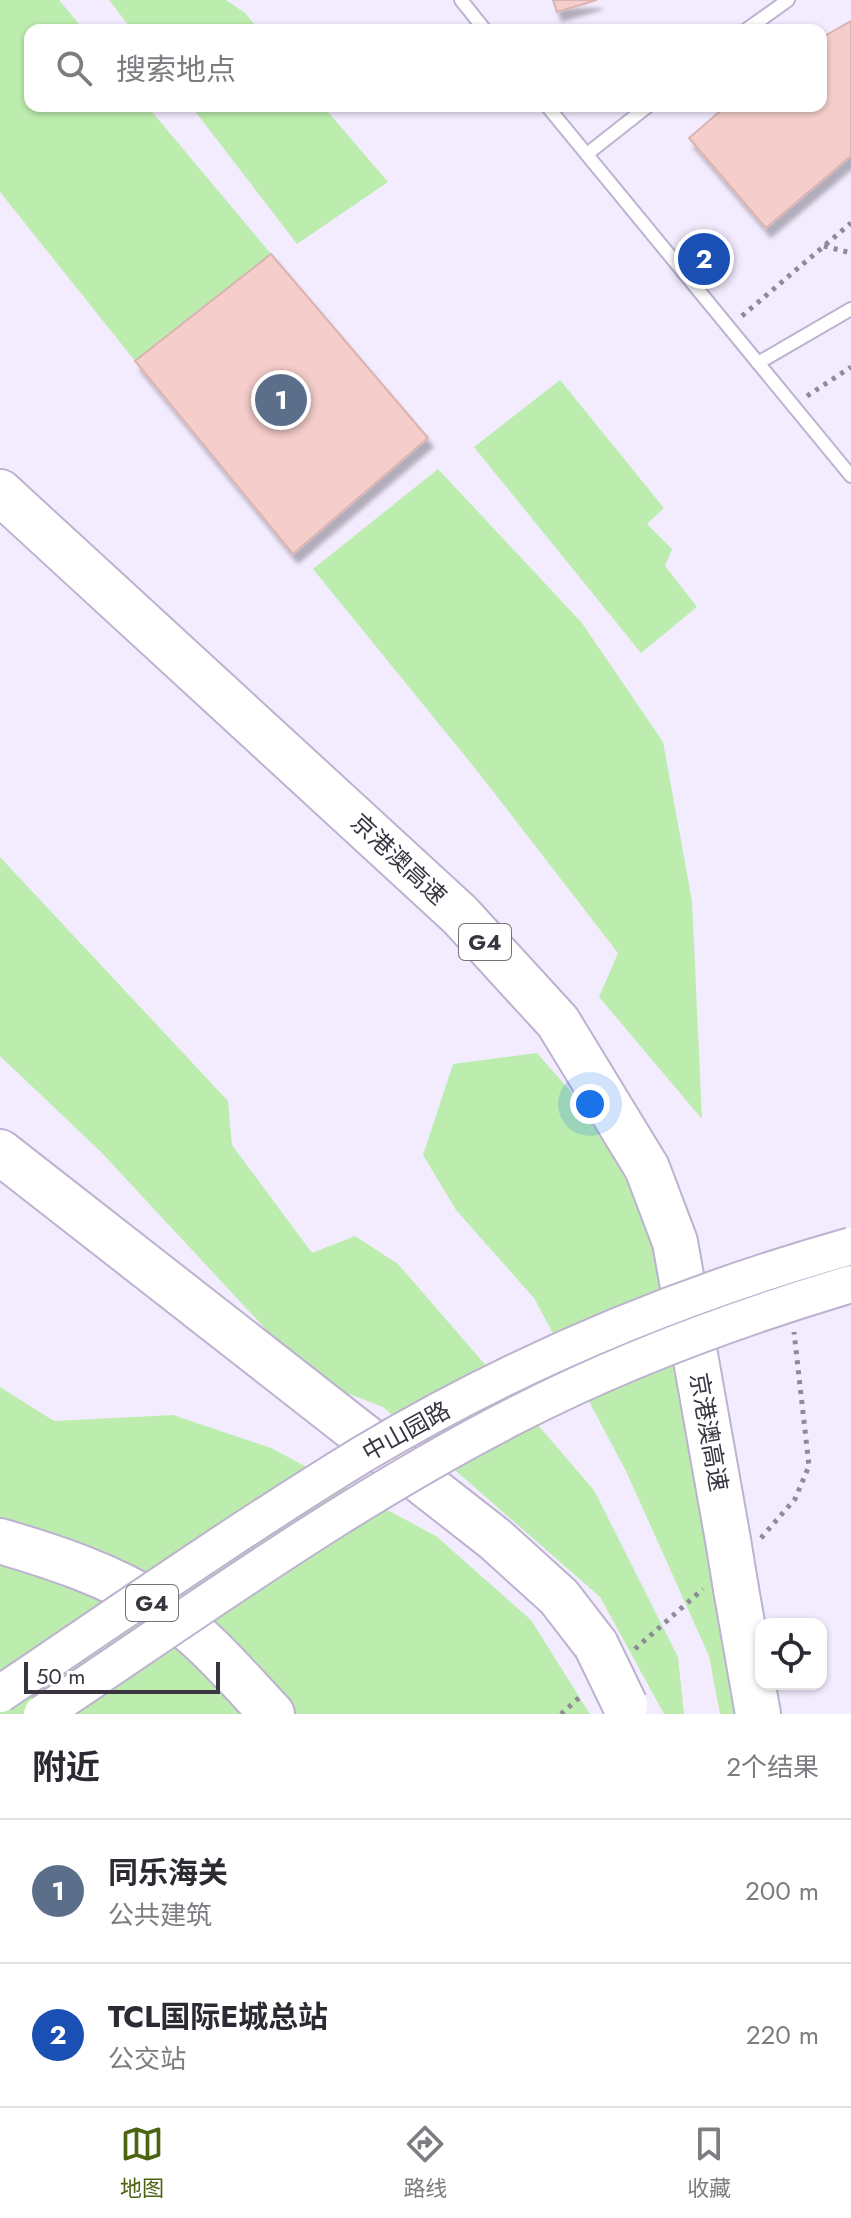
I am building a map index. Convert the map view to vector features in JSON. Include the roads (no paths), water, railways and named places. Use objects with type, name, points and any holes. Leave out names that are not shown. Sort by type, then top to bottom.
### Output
[{"type":"highway","name":"京港澳高速","points":[[0,492],[460,915],[558,1022],[647,1168],[675,1242],[758,1714]]},
{"type":"highway","points":[[0,1152],[528,1566],[559,1597],[596,1645],[627,1709]]},
{"type":"highway","name":"G4","points":[[0,1541],[79,1568],[160,1608],[190,1631],[272,1714]]},
{"type":"main road","name":"中山园路","points":[[0,1694],[283,1505],[446,1408],[634,1319],[851,1246]]},
{"type":"main road","name":"中山园路","points":[[42,1714],[318,1530],[445,1453],[519,1413],[668,1346],[777,1306],[851,1284]]},
{"type":"lane","points":[[461,0],[480,24]]},
{"type":"lane","points":[[754,24],[788,0]]},
{"type":"lane","points":[[552,112],[851,476]]},
{"type":"lane","points":[[587,154],[640,112]]},
{"type":"lane","points":[[758,363],[851,309]]},
{"type":"place","name":"TCL国际E城总站","points":[[704,259]]},
{"type":"place","name":"同乐海关","points":[[281,400]]}]
